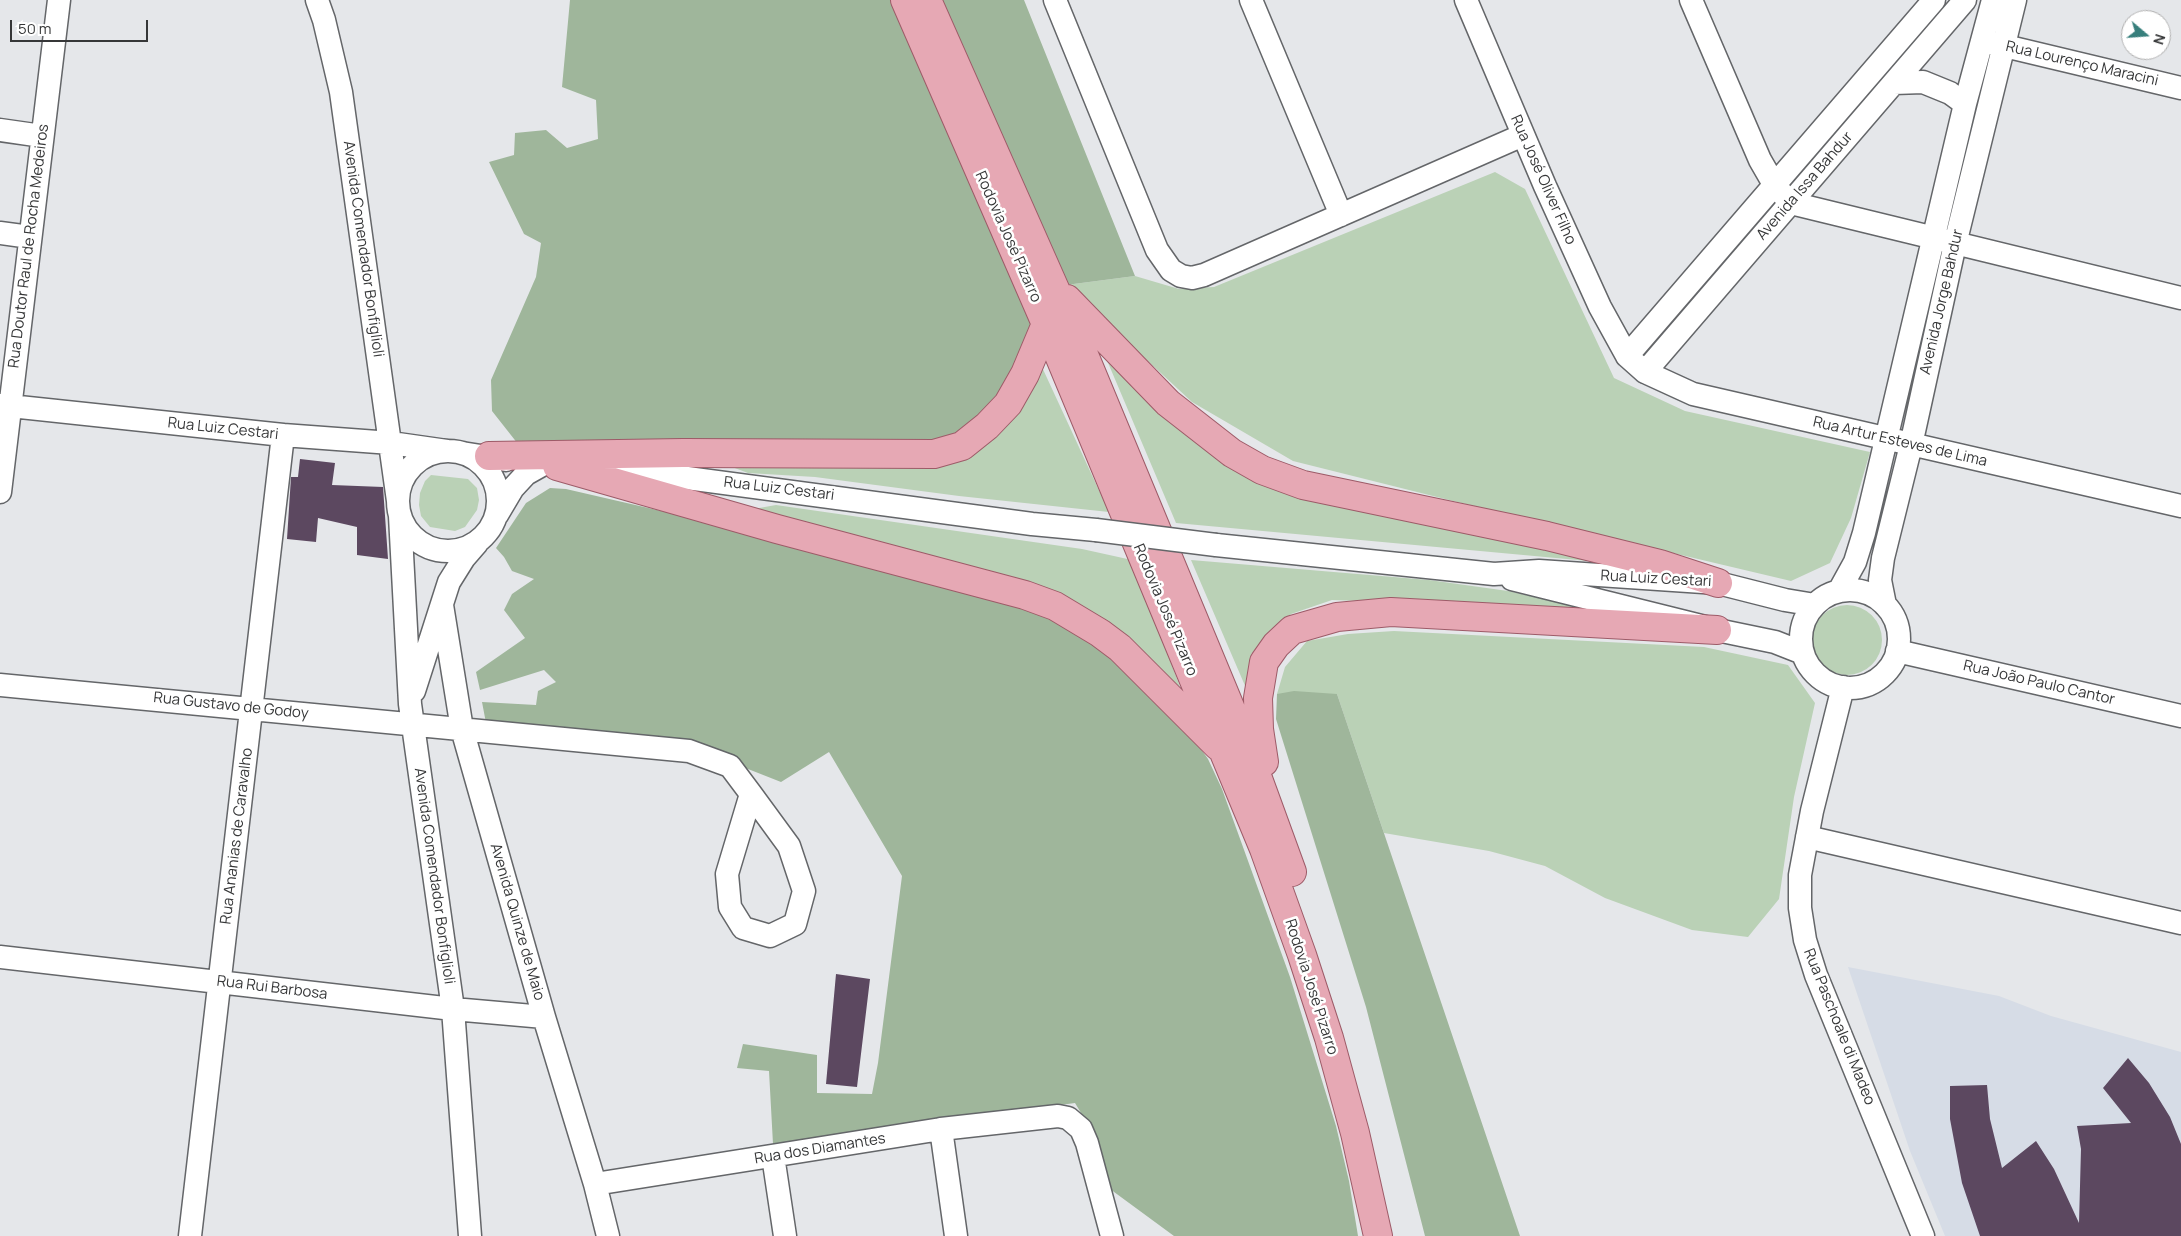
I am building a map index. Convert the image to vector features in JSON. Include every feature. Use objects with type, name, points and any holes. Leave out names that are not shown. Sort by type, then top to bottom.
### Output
[{"type":"main road","name":"Rodovia José Pizarro","points":[[905,0],[1046,324],[1264,849],[1313,989],[1355,1133],[1378,1236]]},
{"type":"main road","name":"Rodovia José Pizarro","points":[[927,0],[1054,284],[1269,806],[1316,941],[1346,1038],[1379,1159],[1396,1236]]},
{"type":"main road","points":[[1054,284],[1168,403],[1232,453],[1262,470],[1302,485],[1547,536],[1660,564],[1718,582]]},
{"type":"main road","points":[[489,456],[683,453],[934,454],[962,446],[1008,404],[1025,374],[1046,324]]},
{"type":"main road","points":[[549,465],[786,532],[1025,595],[1055,606],[1100,633],[1120,648],[1227,756]]},
{"type":"main road","points":[[1269,806],[1259,729],[1260,677],[1264,662],[1276,645],[1292,630],[1337,617],[1390,612],[1717,630]]},
{"type":"street","name":"Rua Doutor Raul de Rocha Medeiros","points":[[0,492],[5,405],[30,237],[59,0]]},
{"type":"street","name":"Avenida Comendador Bonfiglioli","points":[[317,0],[324,20],[341,92],[391,443],[399,509],[411,714],[453,1009],[470,1236]]},
{"type":"street","points":[[1055,0],[1157,250],[1176,274],[1192,278],[1204,275],[1523,134]]},
{"type":"street","points":[[1251,0],[1341,215]]},
{"type":"street","name":"Rua José Oliver Filho","points":[[1466,0],[1600,307],[1627,356]]},
{"type":"street","points":[[1691,0],[1748,137],[1775,186],[1790,203],[2181,298]]},
{"type":"street","name":"Avenida Issa Bahdur","points":[[1627,356],[1775,186],[1915,9],[1934,0]]},
{"type":"street","name":"Avenida Issa Bahdur","points":[[1645,372],[1965,0]]},
{"type":"street","name":"Avenida Jorge Bahdur","points":[[1839,591],[1855,562],[1945,241],[1993,43],[1993,0]]},
{"type":"street","name":"Avenida Jorge Bahdur","points":[[1885,605],[1880,580],[1883,558],[1911,445],[1966,104],[1993,43],[2015,0]]},
{"type":"street","points":[[1915,9],[1930,39]]},
{"type":"street","name":"Rua Lourenço Maracini","points":[[1993,43],[2181,88]]},
{"type":"street","points":[[1894,83],[1924,82],[1943,90],[1966,104]]},
{"type":"street","points":[[0,130],[42,136]]},
{"type":"street","points":[[0,233],[30,237]]},
{"type":"street","name":"Rua Artur Esteves de Lima","points":[[1627,356],[1645,372],[1693,394],[2181,506]]},
{"type":"street","name":"Rua Luiz Cestari","points":[[5,405],[284,435],[391,443],[549,465],[657,474],[1022,522],[1216,545],[1494,574],[1539,572],[1718,582],[1785,600],[1815,605]]},
{"type":"street","name":"Rua Ananias de Caravalho","points":[[190,1236],[284,435]]},
{"type":"street","points":[[455,452],[475,459],[486,469],[494,481],[497,495],[497,510],[488,529],[460,550],[446,552],[431,549],[417,541],[406,530],[399,509],[400,486],[407,472],[418,461],[432,454],[455,452]]},
{"type":"street","points":[[411,714],[449,582],[464,558],[488,529],[513,488],[526,474],[549,465]]},
{"type":"street","name":"Rua Luiz Cestari","points":[[1494,574],[1538,587],[1775,642],[1803,653]]},
{"type":"street","points":[[1855,590],[1871,595],[1885,605],[1894,618],[1898,634],[1897,650],[1892,663],[1873,682],[1861,686],[1842,687],[1833,685],[1820,678],[1809,667],[1803,653],[1802,627],[1807,615],[1826,596],[1839,591],[1855,590]]},
{"type":"street","name":"Avenida Quinze de Maio","points":[[442,605],[462,729],[544,1017],[595,1184],[608,1236]]},
{"type":"street","name":"Rua João Paulo Cantor","points":[[1897,650],[2181,716]]},
{"type":"street","name":"Rua Gustavo de Godoy","points":[[0,685],[252,708],[411,714],[462,729],[689,752],[730,766],[751,794],[789,846],[804,891],[795,924],[770,936],[743,928],[730,907],[727,874],[751,794]]},
{"type":"street","name":"Rua Paschoale di Madeo","points":[[1842,687],[1807,837],[1800,875],[1800,908],[1805,940],[1816,975],[1923,1236]]},
{"type":"street","points":[[1807,837],[2181,923]]},
{"type":"street","name":"Rua Rui Barbosa","points":[[0,957],[453,1009],[544,1017]]},
{"type":"street","name":"Rua dos Diamantes","points":[[595,1184],[941,1129],[1045,1117],[1068,1118],[1081,1129],[1088,1143],[1112,1236]]},
{"type":"street","points":[[941,1129],[956,1236]]},
{"type":"street","points":[[773,1156],[785,1236]]},
{"type":"shaded area","points":[[1848,967],[1999,996],[2051,1016],[2181,1052],[2181,1236],[1945,1236],[1910,1151]]},
{"type":"green space","points":[[570,0],[891,0],[1034,326],[993,407],[956,438],[929,446],[518,444],[492,411],[491,380],[536,277],[541,243],[524,234],[489,162],[514,155],[515,133],[546,130],[567,148],[598,139],[596,100],[562,87]]},
{"type":"green space","points":[[942,0],[1024,0],[1135,276],[1066,285]]},
{"type":"green space","points":[[1495,172],[1525,189],[1614,378],[1685,411],[1870,452],[1851,518],[1830,563],[1791,581],[1293,461],[1192,402],[1066,285],[1135,276],[1179,289],[1214,287]]},
{"type":"green space","points":[[1106,358],[1251,476],[1632,565],[1176,523]]},
{"type":"green space","points":[[1041,365],[1109,512],[959,496],[815,477],[748,473],[724,464],[950,465],[998,432]]},
{"type":"green space","points":[[431,475],[468,479],[477,488],[479,500],[477,510],[465,527],[455,531],[430,527],[421,516],[419,505],[420,493],[425,481]]},
{"type":"green space","points":[[550,488],[566,489],[761,534],[1026,606],[1079,629],[1180,719],[1208,759],[1222,789],[1290,977],[1336,1126],[1349,1181],[1358,1236],[1174,1236],[1110,1189],[1095,1136],[1075,1103],[773,1144],[769,1071],[737,1068],[743,1044],[817,1055],[817,1093],[872,1094],[878,1063],[902,876],[829,752],[781,782],[677,741],[486,723],[482,702],[536,705],[538,691],[556,682],[544,670],[480,690],[476,672],[525,638],[504,610],[512,594],[534,579],[512,571],[496,548],[526,503]]},
{"type":"green space","points":[[776,505],[1082,549],[1132,560],[1185,700],[748,510]]},
{"type":"green space","points":[[1191,560],[1429,580],[1508,591],[1586,609],[1332,600],[1291,614],[1251,654],[1249,695]]},
{"type":"green space","points":[[1854,605],[1867,611],[1876,620],[1880,626],[1882,640],[1880,654],[1872,665],[1861,673],[1840,675],[1833,673],[1822,665],[1814,654],[1812,633],[1814,626],[1822,615],[1833,607]]},
{"type":"green space","points":[[1394,631],[1704,647],[1788,665],[1815,703],[1794,797],[1779,899],[1748,937],[1692,930],[1605,898],[1545,866],[1489,851],[1384,833],[1337,694],[1277,694],[1285,667],[1307,641],[1348,634]]},
{"type":"green space","points":[[1294,691],[1337,694],[1520,1236],[1425,1236],[1366,1007],[1276,719],[1277,694]]},
{"type":"building","points":[[300,459],[335,463],[332,485],[383,487],[388,559],[357,555],[357,527],[318,518],[316,542],[287,539],[291,477],[298,477]]},
{"type":"building","points":[[836,974],[870,979],[857,1087],[826,1084]]},
{"type":"building","points":[[2128,1058],[2149,1083],[2170,1117],[2181,1144],[2181,1236],[1980,1236],[1962,1183],[1950,1119],[1950,1086],[1987,1085],[1990,1119],[2002,1168],[2036,1141],[2054,1169],[2079,1223],[2081,1149],[2077,1126],[2131,1123],[2103,1088]]}]
